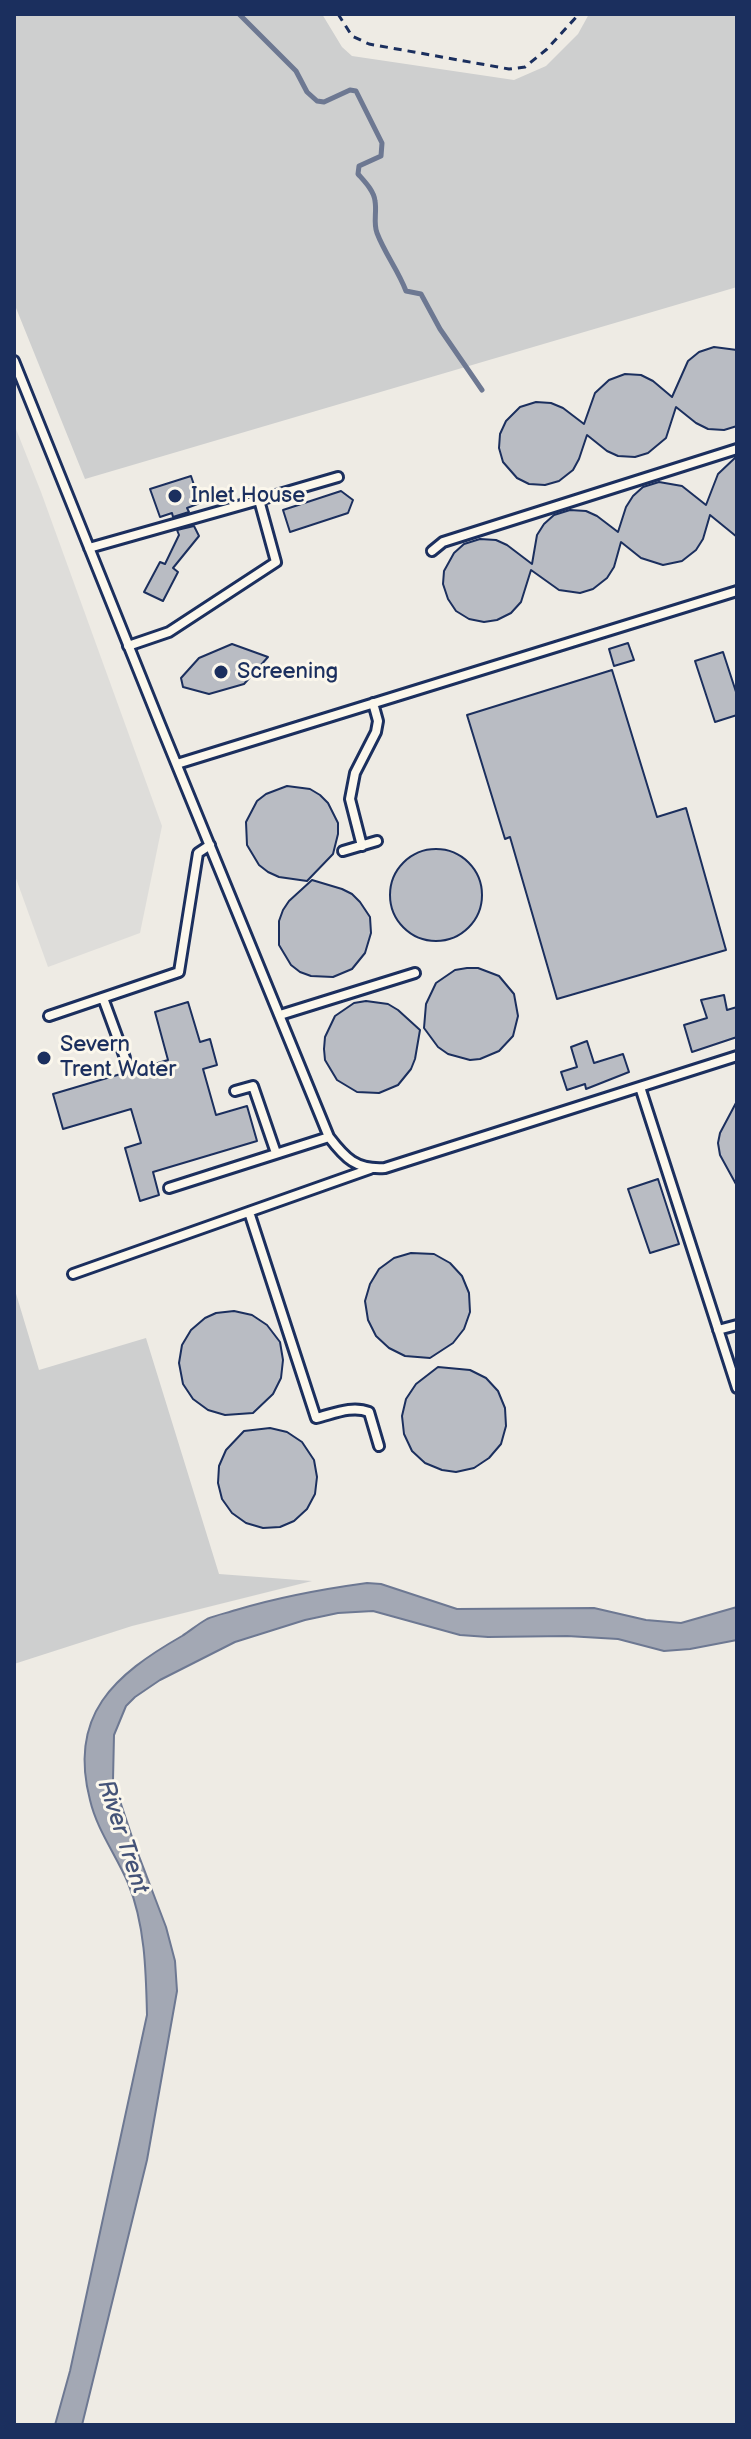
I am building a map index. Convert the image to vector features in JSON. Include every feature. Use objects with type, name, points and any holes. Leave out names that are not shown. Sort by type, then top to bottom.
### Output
[{"type":"lane","points":[[14,361],[329,1137],[350,1161],[371,1169]]},
{"type":"lane","points":[[432,551],[443,542],[737,449]]},
{"type":"lane","points":[[89,548],[338,477]]},
{"type":"lane","points":[[128,646],[169,632],[276,562],[259,500]]},
{"type":"lane","points":[[177,764],[737,591]]},
{"type":"lane","points":[[362,846],[350,799],[355,773],[376,732],[378,721],[373,703]]},
{"type":"lane","points":[[343,851],[377,841]]},
{"type":"lane","points":[[49,1016],[179,972],[198,853],[210,845]]},
{"type":"lane","points":[[280,1015],[415,973]]},
{"type":"lane","points":[[103,998],[125,1058]]},
{"type":"lane","points":[[73,1274],[371,1169],[385,1168],[737,1056]]},
{"type":"lane","points":[[235,1091],[253,1086],[276,1153]]},
{"type":"lane","points":[[640,1087],[737,1388]]},
{"type":"lane","points":[[169,1188],[329,1137]]},
{"type":"lane","points":[[249,1212],[316,1418],[353,1409],[369,1412],[379,1446]]},
{"type":"lane","points":[[718,1330],[737,1325]]},
{"type":"path","points":[[338,14],[352,36],[369,44],[509,69],[525,67],[547,49],[579,14]]},
{"type":"shaded area","points":[[14,14],[322,14],[342,47],[352,56],[514,80],[546,66],[578,34],[589,14],[737,14],[737,287],[85,479],[14,303]]},
{"type":"shaded area","points":[[14,424],[162,826],[140,933],[48,967],[14,873]]},
{"type":"shaded area","points":[[14,1287],[39,1370],[146,1338],[219,1574],[312,1581],[132,1626],[14,1664]]},
{"type":"water","name":"River Trent","points":[[367,1583],[381,1584],[457,1609],[594,1608],[646,1620],[681,1623],[737,1607],[737,1640],[664,1651],[618,1639],[460,1635],[373,1611],[338,1613],[235,1642],[160,1680],[126,1706],[114,1735],[113,1780],[166,1927],[175,1961],[177,1991],[147,2160],[82,2425],[55,2425],[70,2371],[147,2015],[145,1965],[134,1899],[90,1800],[85,1770],[86,1744],[92,1721],[102,1701],[136,1666],[207,1619],[285,1597]]},
{"type":"building","points":[[714,347],[737,350],[737,426],[724,430],[708,429],[676,407],[666,438],[648,453],[635,457],[618,456],[587,435],[573,470],[559,481],[545,485],[529,484],[517,478],[503,462],[499,448],[500,434],[506,421],[520,407],[536,402],[551,403],[584,424],[595,393],[609,380],[625,374],[641,375],[672,397],[688,361],[699,352]]},
{"type":"building","points":[[737,456],[737,537],[710,515],[703,539],[696,550],[682,561],[663,565],[641,558],[621,542],[614,567],[607,578],[593,589],[580,593],[559,590],[531,570],[521,602],[511,613],[497,620],[484,622],[469,619],[456,611],[448,599],[443,584],[444,571],[454,553],[464,544],[480,539],[496,540],[532,564],[537,535],[554,515],[570,510],[586,511],[618,532],[633,496],[643,487],[659,482],[682,486],[706,505],[718,474]]},
{"type":"building","name":"Inlet House","points":[[191,476],[200,503],[187,508],[189,512],[160,517],[150,489]]},
{"type":"building","points":[[341,491],[353,500],[348,513],[290,532],[283,510]]},
{"type":"building","points":[[194,526],[199,536],[173,568],[178,572],[163,601],[144,592],[160,562],[165,564],[179,535],[177,530]]},
{"type":"building","points":[[628,643],[634,660],[614,666],[609,649]]},
{"type":"building","name":"Screening","points":[[232,644],[268,657],[244,684],[209,694],[183,687],[181,678],[199,658]]},
{"type":"building","points":[[723,652],[737,695],[737,715],[715,722],[695,661]]},
{"type":"building","points":[[612,670],[657,817],[686,808],[726,950],[557,999],[510,837],[505,839],[467,715]]},
{"type":"building","points":[[287,786],[310,789],[320,795],[328,803],[338,823],[333,854],[307,881],[268,872],[259,865],[247,845],[246,822],[257,801]]},
{"type":"building","points":[[436,849],[454,852],[469,862],[479,877],[482,895],[479,913],[469,928],[454,938],[436,941],[418,938],[403,928],[393,913],[390,895],[393,877],[403,862],[418,852]]},
{"type":"building","points":[[312,880],[352,894],[370,917],[371,933],[365,953],[352,969],[333,977],[300,972],[291,965],[279,945],[279,921],[283,910]]},
{"type":"building","points":[[478,968],[499,976],[514,994],[518,1016],[513,1036],[499,1051],[470,1060],[448,1054],[438,1047],[424,1028],[426,1004],[436,983],[455,970]]},
{"type":"building","points":[[724,995],[727,1010],[737,1007],[737,1037],[692,1052],[684,1025],[707,1018],[701,1000]]},
{"type":"building","points":[[188,1002],[200,1042],[210,1039],[217,1065],[203,1069],[216,1115],[247,1106],[257,1141],[153,1172],[159,1195],[140,1201],[125,1148],[141,1143],[131,1109],[63,1129],[53,1094],[168,1060],[155,1012]]},
{"type":"building","points":[[354,1003],[388,1004],[420,1030],[411,1069],[398,1085],[379,1093],[357,1092],[337,1080],[325,1060],[325,1037],[335,1016]]},
{"type":"building","points":[[587,1041],[594,1063],[623,1054],[629,1072],[586,1089],[585,1084],[567,1090],[561,1072],[577,1067],[571,1047]]},
{"type":"building","points":[[737,1101],[737,1186],[720,1155],[718,1143]]},
{"type":"building","points":[[658,1179],[679,1244],[650,1253],[628,1189]]},
{"type":"building","points":[[411,1253],[434,1254],[450,1263],[462,1276],[469,1293],[470,1312],[464,1329],[453,1343],[430,1358],[405,1356],[389,1348],[376,1336],[368,1320],[365,1301],[379,1269],[394,1258]]},
{"type":"building","points":[[234,1311],[252,1315],[267,1325],[280,1342],[283,1360],[281,1378],[273,1394],[253,1413],[225,1415],[208,1410],[193,1399],[183,1384],[179,1363],[182,1345],[191,1330],[216,1313]]},
{"type":"building","points":[[438,1367],[470,1370],[486,1378],[498,1391],[505,1408],[506,1426],[501,1444],[489,1458],[474,1468],[456,1472],[425,1463],[412,1451],[404,1434],[402,1416],[406,1399],[416,1384]]},
{"type":"building","points":[[270,1428],[287,1432],[302,1442],[314,1460],[317,1477],[315,1494],[307,1509],[294,1521],[280,1527],[263,1528],[246,1523],[232,1513],[222,1499],[218,1483],[219,1466],[226,1450],[244,1431]]},
{"type":"waterway","points":[[239,14],[296,71],[307,92],[317,101],[324,102],[350,90],[356,91],[382,143],[381,156],[359,166],[358,174],[374,197],[375,225],[380,241],[406,291],[421,294],[440,329],[482,390]]},
{"type":"place","name":"Inlet House","points":[[175,496]]},
{"type":"place","name":"Screening","points":[[221,672]]},
{"type":"place","name":"Severn Trent Water","points":[[44,1058]]}]
